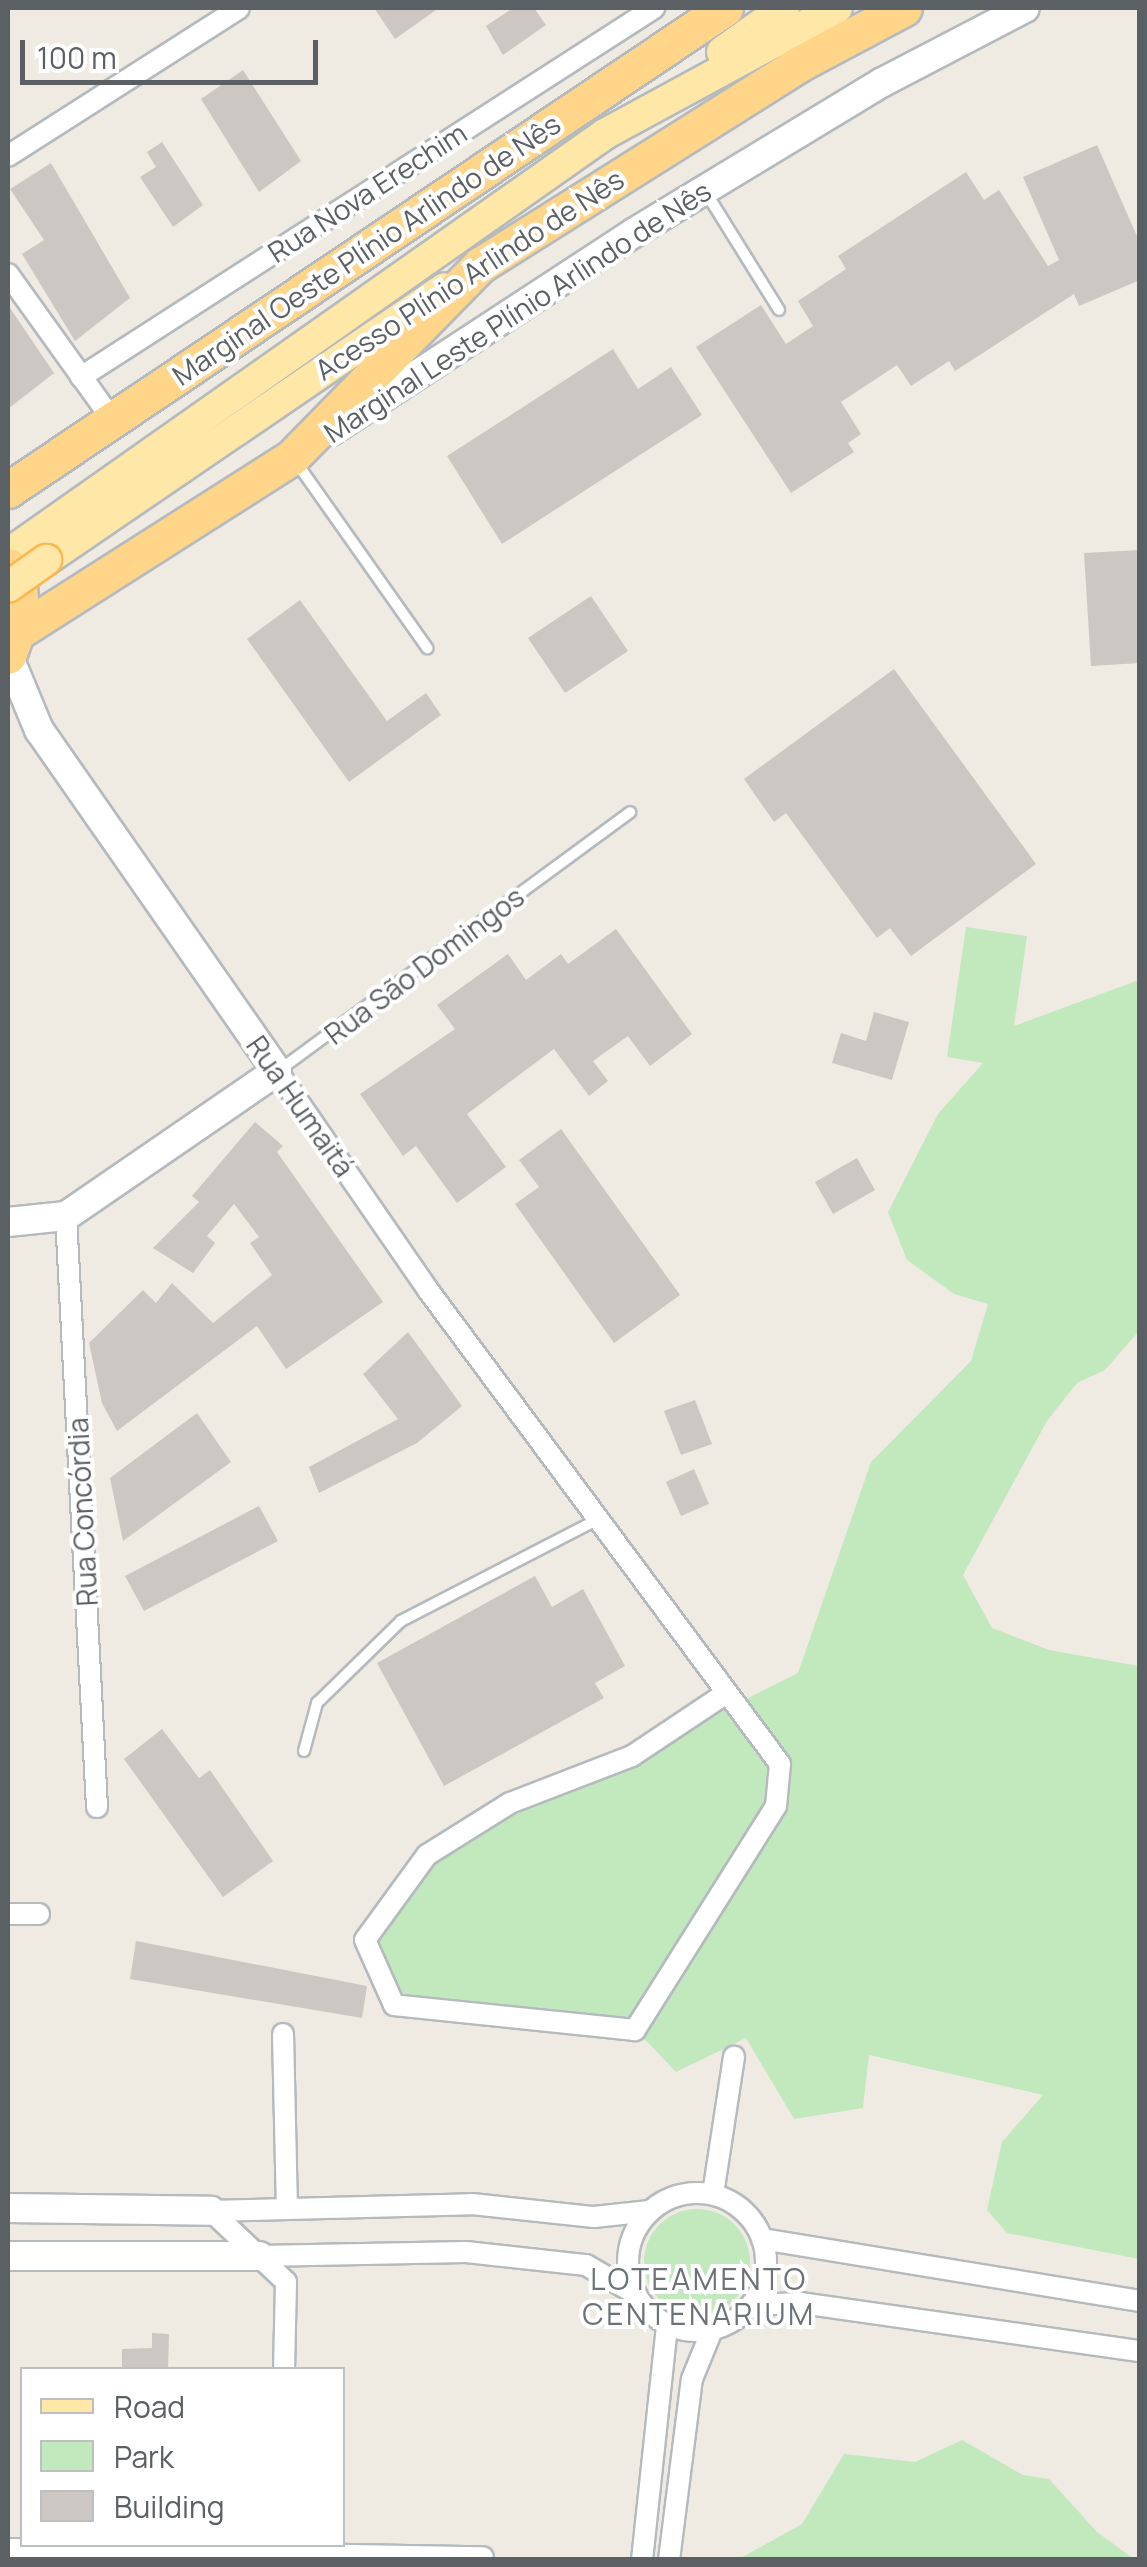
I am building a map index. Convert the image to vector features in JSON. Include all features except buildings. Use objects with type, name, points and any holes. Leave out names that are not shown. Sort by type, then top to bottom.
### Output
[{"type":"highway","name":"Marginal Oeste Plínio Arlindo de Nês","points":[[14,482],[320,285],[725,8]]},
{"type":"highway","name":"Acesso Plínio Arlindo de Nês","points":[[480,265],[782,74],[904,8]]},
{"type":"highway","points":[[292,457],[480,265]]},
{"type":"highway","name":"Marginal Leste Plínio Arlindo de Nês","points":[[12,648],[292,457]]},
{"type":"highway","points":[[8,566],[22,602],[12,648]]},
{"type":"main road","points":[[605,134],[784,8]]},
{"type":"main road","name":"Acesso Plínio Arlindo de Nês","points":[[28,551],[605,134],[837,8]]},
{"type":"main road","name":"Acesso Plínio Arlindo de Nês","points":[[28,551],[480,265]]},
{"type":"main road","points":[[8,587],[28,551]]},
{"type":"street","points":[[8,156],[207,17],[239,8]]},
{"type":"street","name":"Rua Nova Erechim","points":[[81,376],[654,8]]},
{"type":"street","name":"Marginal Leste Plínio Arlindo de Nês","points":[[292,457],[704,190],[819,120],[1025,8]]},
{"type":"street","points":[[8,274],[111,418]]},
{"type":"street","name":"Rua Humaitá","points":[[12,648],[39,730],[566,1479],[600,1518],[725,1694],[780,1764],[776,1806],[635,2030],[394,2005],[365,1940],[426,1855],[510,1803],[632,1756],[725,1694]]},
{"type":"street","name":"Rua Humaitá","points":[[8,708],[39,730]]},
{"type":"street","name":"Rua São Domingos","points":[[8,1222],[66,1216],[277,1071]]},
{"type":"street","name":"Rua Concórdia","points":[[66,1216],[97,1807]]},
{"type":"street","points":[[8,1914],[39,1914]]},
{"type":"street","points":[[283,2034],[287,2210]]},
{"type":"street","points":[[713,2194],[734,2056]]},
{"type":"street","points":[[8,2208],[212,2212],[472,2204],[594,2216],[650,2211],[690,2193],[713,2194],[751,2218],[762,2239],[766,2262],[751,2306]]},
{"type":"street","points":[[636,2294],[629,2250],[650,2211]]},
{"type":"street","points":[[212,2212],[286,2282],[284,2367]]},
{"type":"street","points":[[762,2239],[1140,2301]]},
{"type":"street","points":[[8,2256],[466,2252],[586,2265],[636,2294],[668,2325],[712,2330]]},
{"type":"street","points":[[669,2560],[692,2379],[712,2330],[751,2306],[801,2302],[1140,2351]]},
{"type":"street","points":[[642,2560],[668,2325]]},
{"type":"street","points":[[8,2549],[483,2557]]},
{"type":"lane","points":[[704,190],[779,310]]},
{"type":"lane","points":[[292,457],[427,648]]},
{"type":"lane","name":"Rua São Domingos","points":[[277,1071],[630,812]]},
{"type":"lane","points":[[304,1751],[317,1704],[401,1622],[600,1518]]},
{"type":"green space","points":[[966,927],[1027,936],[1014,1026],[1139,980],[1139,1331],[1105,1370],[1077,1383],[1047,1421],[963,1575],[992,1628],[1049,1650],[1139,1666],[1139,2259],[1007,2233],[987,2210],[1002,2142],[1043,2095],[869,2055],[863,2108],[794,2119],[746,2038],[676,2072],[635,2029],[394,2005],[365,1940],[427,1855],[510,1803],[632,1756],[798,1673],[871,1462],[971,1361],[988,1304],[954,1294],[907,1260],[888,1212],[938,1114],[983,1063],[947,1057]]},
{"type":"green space","points":[[697,2209],[717,2213],[734,2225],[746,2242],[750,2262],[746,2282],[734,2299],[717,2311],[697,2315],[677,2311],[660,2299],[648,2282],[644,2262],[648,2242],[660,2225],[677,2213]]},
{"type":"green space","points":[[962,2440],[1023,2475],[1049,2479],[1097,2532],[1134,2559],[739,2559],[802,2524],[844,2454],[915,2462]]},
{"type":"district","name":"LOTEAMENTO CENTENARIUM","points":[[699,2296]]}]
